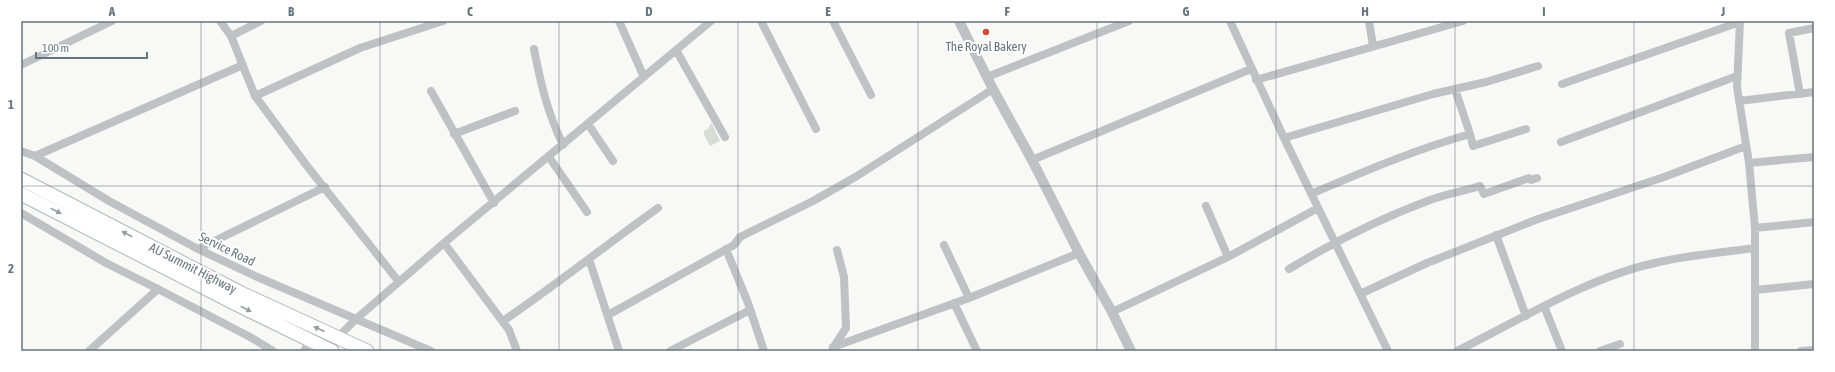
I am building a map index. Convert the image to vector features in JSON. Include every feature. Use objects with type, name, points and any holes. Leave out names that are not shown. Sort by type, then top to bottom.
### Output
[{"type":"main road","name":"AU Summit Highway","points":[[21,179],[241,293],[367,351]]},
{"type":"main road","name":"AU Summit Highway","points":[[21,194],[307,346],[332,351]]},
{"type":"street","points":[[21,66],[112,21]]},
{"type":"street","points":[[220,21],[231,36],[255,96],[307,166],[399,282]]},
{"type":"street","points":[[231,36],[261,21]]},
{"type":"street","points":[[255,96],[360,48],[443,21]]},
{"type":"street","points":[[619,21],[644,77]]},
{"type":"street","points":[[337,338],[356,319],[444,243],[712,21]]},
{"type":"street","points":[[761,21],[816,129]]},
{"type":"street","points":[[833,21],[871,95]]},
{"type":"street","points":[[959,21],[993,89],[1032,160],[1131,351]]},
{"type":"street","points":[[987,77],[1129,21]]},
{"type":"street","points":[[1230,21],[1256,80],[1388,351]]},
{"type":"street","points":[[1369,21],[1373,46]]},
{"type":"street","points":[[1256,80],[1464,21]]},
{"type":"street","points":[[1562,84],[1740,21],[1738,76],[1739,101],[1749,163],[1755,228],[1755,351]]},
{"type":"street","points":[[1800,94],[1789,33],[1814,28]]},
{"type":"street","points":[[534,49],[549,114],[563,145]]},
{"type":"street","points":[[676,50],[725,137]]},
{"type":"street","points":[[35,156],[243,65]]},
{"type":"street","points":[[1284,138],[1538,66]]},
{"type":"street","points":[[1032,160],[1251,69]]},
{"type":"street","points":[[1560,142],[1738,76]]},
{"type":"street","points":[[608,315],[734,245],[740,237],[813,201],[857,176],[993,89]]},
{"type":"street","points":[[1455,89],[1473,146],[1526,129]]},
{"type":"street","points":[[431,91],[494,203]]},
{"type":"street","points":[[1739,101],[1814,92]]},
{"type":"street","points":[[454,134],[516,111]]},
{"type":"street","points":[[588,124],[613,161]]},
{"type":"street","points":[[1311,194],[1380,164],[1425,147],[1470,134]]},
{"type":"street","points":[[1360,294],[1427,263],[1496,235],[1538,219],[1664,177],[1746,146]]},
{"type":"street","name":"Service Road","points":[[21,151],[35,156],[109,201],[198,249],[256,276],[431,351]]},
{"type":"street","points":[[549,157],[587,212]]},
{"type":"street","points":[[1749,163],[1814,157]]},
{"type":"street","points":[[1289,269],[1328,246],[1335,244],[1386,218],[1431,200],[1480,186],[1484,194],[1529,178],[1531,180],[1537,178]]},
{"type":"street","points":[[198,249],[325,187]]},
{"type":"street","points":[[1206,206],[1228,257]]},
{"type":"street","points":[[503,322],[564,279],[612,240],[658,208]]},
{"type":"street","points":[[1112,312],[1228,257],[1318,208]]},
{"type":"street","points":[[21,213],[106,263],[158,288],[250,336],[273,351]]},
{"type":"street","points":[[1755,228],[1814,222]]},
{"type":"street","points":[[1496,235],[1526,316]]},
{"type":"street","points":[[444,243],[509,330],[518,351]]},
{"type":"street","points":[[944,245],[969,298]]},
{"type":"street","points":[[1456,351],[1544,306],[1607,278],[1655,263],[1754,248]]},
{"type":"street","points":[[726,249],[764,351]]},
{"type":"street","points":[[833,349],[846,328],[844,277],[837,250]]},
{"type":"street","points":[[833,349],[969,298],[1079,253]]},
{"type":"street","points":[[589,259],[619,351]]},
{"type":"street","points":[[1755,290],[1814,284]]},
{"type":"street","points":[[95,349],[158,288]]},
{"type":"street","points":[[954,303],[977,351]]},
{"type":"street","points":[[1544,306],[1562,351]]},
{"type":"street","points":[[670,351],[750,310]]},
{"type":"street","points":[[1600,351],[1620,344]]},
{"type":"street","points":[[1801,351],[1814,350]]},
{"type":"shaded area","points":[[711,122],[720,141],[710,146],[704,135],[704,131],[709,128]]},
{"type":"place","name":"The Royal Bakery","points":[[986,32]]}]
